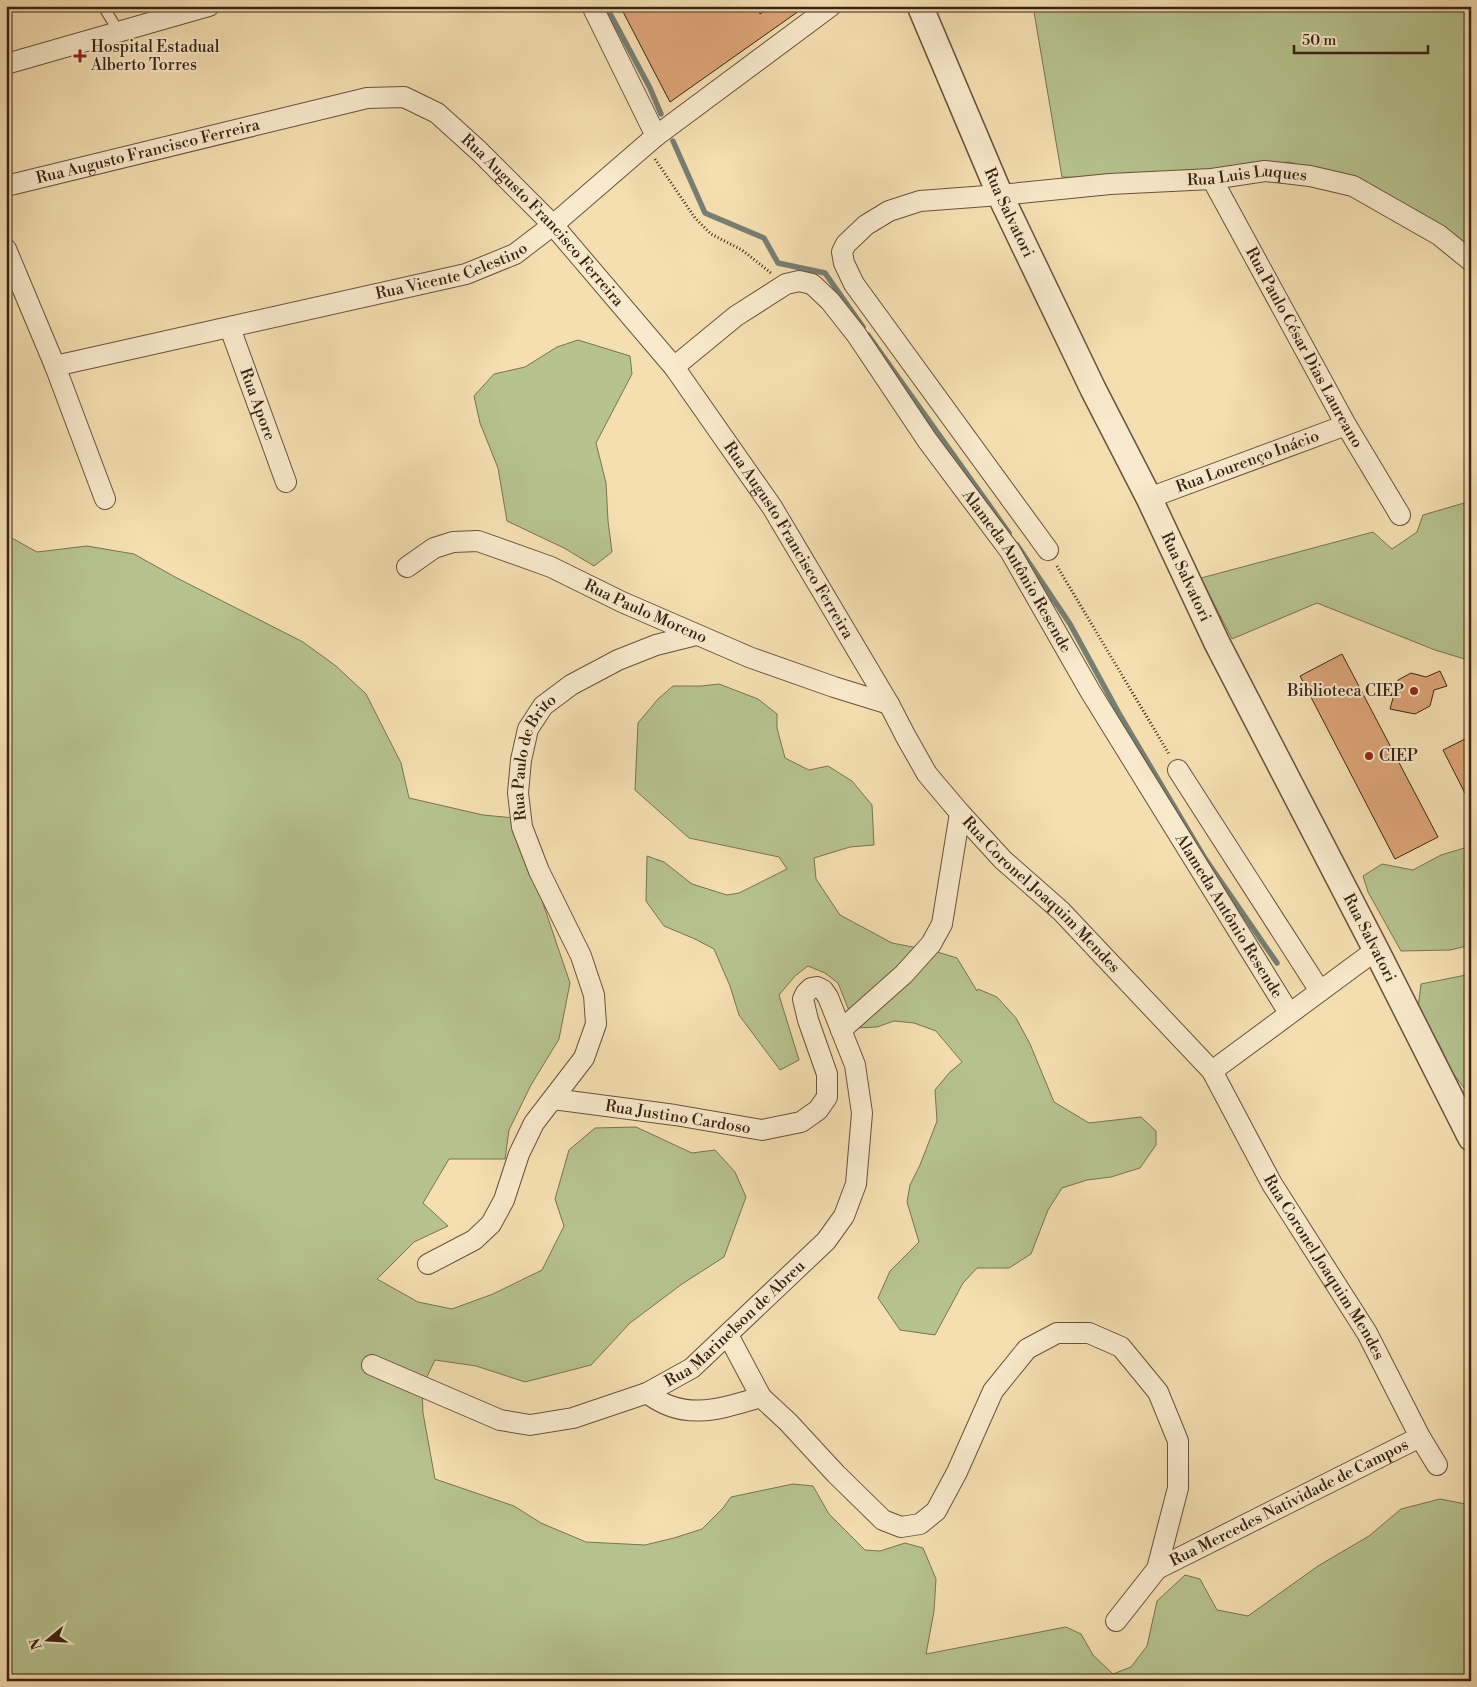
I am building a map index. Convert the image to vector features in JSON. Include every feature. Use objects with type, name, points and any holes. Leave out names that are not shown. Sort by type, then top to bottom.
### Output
[{"type":"street","points":[[6,64],[209,6]]},
{"type":"street","points":[[592,6],[651,140]]},
{"type":"street","name":"Rua Vicente Celestino","points":[[55,366],[466,274],[515,254],[553,225],[651,140],[831,6]]},
{"type":"street","name":"Rua Salvatori","points":[[920,6],[1000,196],[1093,389],[1149,498],[1217,643],[1468,1127]]},
{"type":"street","name":"Rua Augusto Francisco Ferreira","points":[[6,186],[367,98],[404,97],[437,113],[479,151],[553,225],[674,366],[772,507],[889,704]]},
{"type":"street","name":"Rua Luis Luques","points":[[854,284],[844,263],[842,252],[846,244],[866,225],[889,211],[920,201],[1000,196],[1110,184],[1212,179],[1265,171],[1310,176],[1353,186],[1439,235],[1471,260]]},
{"type":"street","name":"Rua Paulo César Dias Laureano","points":[[1212,179],[1346,425],[1400,515]]},
{"type":"street","points":[[6,249],[55,366],[105,499]]},
{"type":"street","name":"Alameda Antônio Resende","points":[[786,284],[799,281],[812,284],[830,301],[856,334],[927,440],[1010,551],[1090,691],[1289,1013]]},
{"type":"street","points":[[674,366],[736,316],[786,284]]},
{"type":"street","name":"Alameda Antônio Resende","points":[[854,284],[1048,550]]},
{"type":"street","name":"Rua Apore","points":[[230,328],[286,482]]},
{"type":"street","name":"Rua Lourenço Inácio","points":[[1149,498],[1346,425]]},
{"type":"street","name":"Rua Paulo Moreno","points":[[407,567],[434,548],[453,542],[478,541],[551,566],[622,602],[749,657],[889,704]]},
{"type":"street","name":"Rua Paulo de Brito","points":[[553,1099],[584,1058],[596,1024],[594,996],[581,956],[539,871],[522,827],[518,793],[521,760],[528,729],[543,706],[571,684],[618,660],[656,645],[696,635]]},
{"type":"street","name":"Rua Coronel Joaquim Mendes","points":[[889,704],[927,774],[960,813],[1003,860],[1061,911],[1212,1071],[1272,1184],[1367,1333],[1420,1437],[1437,1464]]},
{"type":"street","points":[[1178,770],[1320,991]]},
{"type":"street","points":[[841,1030],[904,974],[931,944],[942,924],[960,813]]},
{"type":"street","points":[[1212,1071],[1376,950]]},
{"type":"street","name":"Rua Marinelson de Abreu","points":[[372,1365],[500,1420],[530,1424],[573,1418],[647,1393],[692,1368],[826,1241],[844,1216],[856,1184],[862,1113],[855,1065],[828,997],[817,987],[811,988]]},
{"type":"street","name":"Rua Justino Cardoso","points":[[553,1099],[675,1115],[762,1130],[801,1122],[818,1110],[827,1097],[827,1074],[808,1020],[804,999],[806,992],[811,988]]},
{"type":"street","points":[[428,1264],[474,1240],[491,1224],[504,1200],[519,1154],[534,1123],[553,1099]]},
{"type":"street","name":"Rua Mercedes Natividade de Campos","points":[[728,1335],[761,1397],[788,1422],[836,1474],[883,1520],[901,1527],[920,1524],[936,1511],[957,1472],[993,1391],[1027,1349],[1057,1333],[1089,1333],[1121,1347],[1158,1392],[1178,1441],[1178,1488],[1156,1569],[1116,1621]]},
{"type":"street","points":[[647,1393],[657,1401],[677,1410],[703,1411],[761,1397]]},
{"type":"street","name":"Rua Mercedes Natividade de Campos","points":[[1156,1569],[1420,1437]]},
{"type":"lane","points":[[103,6],[119,32]]},
{"type":"path","points":[[651,140],[695,218],[711,234],[742,250],[786,284]]},
{"type":"path","points":[[1048,550],[1178,770]]},
{"type":"green space","points":[[1033,6],[1471,6],[1471,248],[1438,224],[1371,187],[1289,162],[1150,179],[1062,177]]},
{"type":"green space","points":[[578,340],[630,356],[632,374],[596,443],[606,483],[612,552],[594,566],[564,548],[507,521],[498,468],[480,423],[474,396],[494,374],[525,367],[557,347]]},
{"type":"green space","points":[[1471,501],[1471,661],[1435,650],[1317,603],[1232,639],[1201,578],[1373,532],[1392,549],[1417,532],[1423,515]]},
{"type":"green space","points":[[6,532],[10,537],[37,552],[87,546],[134,554],[303,642],[336,666],[366,694],[401,763],[409,798],[483,815],[514,818],[570,983],[559,1039],[531,1085],[509,1130],[505,1159],[449,1159],[423,1203],[448,1226],[414,1242],[377,1279],[418,1302],[452,1309],[493,1294],[542,1270],[564,1226],[555,1199],[569,1150],[595,1128],[636,1127],[692,1153],[715,1150],[735,1172],[746,1197],[724,1257],[682,1284],[630,1323],[591,1365],[525,1382],[476,1366],[435,1360],[422,1387],[423,1413],[435,1479],[514,1506],[541,1523],[586,1542],[645,1545],[702,1529],[731,1497],[793,1484],[813,1486],[829,1514],[865,1550],[880,1551],[905,1543],[923,1548],[936,1579],[934,1611],[926,1654],[1066,1627],[1081,1634],[1093,1655],[1113,1674],[1131,1667],[1147,1646],[1157,1601],[1185,1575],[1200,1579],[1217,1610],[1248,1616],[1318,1566],[1369,1536],[1401,1509],[1440,1499],[1471,1505],[1471,1681],[6,1681]]},
{"type":"green space","points":[[719,684],[758,699],[777,714],[777,728],[785,758],[809,770],[828,766],[852,781],[872,805],[874,845],[850,847],[814,858],[816,879],[840,915],[892,943],[934,951],[957,958],[977,991],[978,989],[997,997],[1016,1018],[1030,1044],[1054,1102],[1089,1123],[1141,1117],[1156,1131],[1156,1145],[1140,1168],[1111,1177],[1087,1180],[1062,1188],[1048,1210],[1031,1254],[1009,1268],[977,1268],[963,1283],[935,1335],[900,1330],[878,1298],[890,1271],[919,1242],[907,1202],[910,1185],[937,1121],[935,1090],[950,1072],[962,1062],[936,1031],[914,1023],[894,1021],[877,1027],[856,1028],[838,983],[825,973],[808,966],[795,976],[779,995],[799,1060],[780,1070],[739,1015],[730,986],[714,949],[664,926],[646,901],[647,856],[664,862],[692,884],[727,895],[739,893],[787,869],[779,857],[689,838],[635,790],[638,723],[658,699],[673,686]]},
{"type":"green space","points":[[1471,846],[1471,945],[1450,950],[1401,951],[1368,892],[1363,876],[1382,864],[1413,870],[1441,855]]},
{"type":"green space","points":[[1471,974],[1471,1097],[1452,1072],[1439,1044],[1425,1024],[1418,1008],[1421,984]]},
{"type":"building","points":[[620,6],[756,6],[760,14],[772,6],[806,6],[670,102]]},
{"type":"building","name":"CIEP","points":[[1342,654],[1438,837],[1395,859],[1300,676]]},
{"type":"building","name":"Biblioteca CIEP","points":[[1440,671],[1447,686],[1434,690],[1430,706],[1415,714],[1390,709],[1398,680],[1411,673],[1426,677]]},
{"type":"building","points":[[1471,736],[1471,805],[1443,750]]},
{"type":"waterway","points":[[606,6],[650,88],[661,114]]},
{"type":"waterway","points":[[673,141],[705,213],[764,238],[778,263],[825,273],[863,327]]},
{"type":"waterway","points":[[868,335],[1009,533]]},
{"type":"waterway","points":[[1017,545],[1070,624],[1121,717],[1204,857],[1277,963]]},
{"type":"place","name":"Hospital Estadual Alberto Torres","points":[[80,56]]},
{"type":"place","name":"Biblioteca CIEP","points":[[1414,691]]},
{"type":"place","name":"CIEP","points":[[1369,756]]}]
